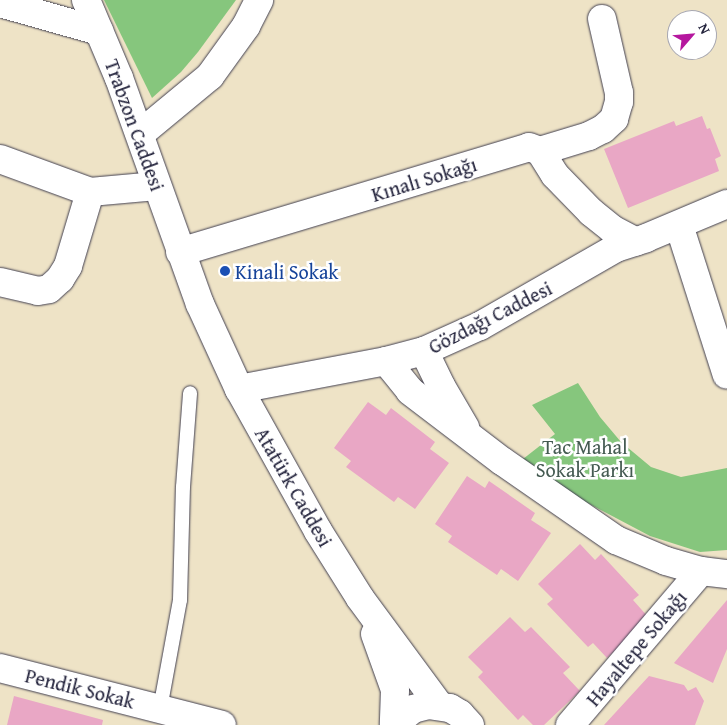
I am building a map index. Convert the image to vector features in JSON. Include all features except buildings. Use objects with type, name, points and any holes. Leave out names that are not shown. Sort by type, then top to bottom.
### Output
[{"type":"street","name":"Trabzon Caddesi","points":[[86,0],[140,134],[180,252]]},
{"type":"street","points":[[140,134],[210,76],[246,26],[260,0]]},
{"type":"street","points":[[0,3],[98,31]]},
{"type":"street","name":"Kınalı Sokağı","points":[[180,252],[529,147],[540,151],[589,136],[603,129],[614,119],[619,93],[602,20]]},
{"type":"street","points":[[540,151],[555,175],[571,194],[612,229],[636,242]]},
{"type":"street","points":[[0,159],[90,192],[157,186]]},
{"type":"street","points":[[0,282],[38,291],[49,288],[60,280],[68,266],[90,192]]},
{"type":"street","name":"Gözdağı Caddesi","points":[[239,389],[386,361],[424,351],[480,326],[616,248],[679,225],[727,204]]},
{"type":"street","points":[[679,225],[727,375]]},
{"type":"street","name":"Atatürk Caddesi","points":[[180,252],[239,389],[318,531],[360,598],[439,705]]},
{"type":"street","points":[[424,351],[441,386],[473,438]]},
{"type":"street","points":[[386,361],[410,391],[585,520],[616,540],[666,561],[714,573]]},
{"type":"street","name":"Hayaltepe Sokağı","points":[[570,725],[714,573]]},
{"type":"street","points":[[360,598],[386,660],[395,690],[395,725]]},
{"type":"street","name":"Pendik Sokak","points":[[0,668],[159,717],[222,725]]},
{"type":"street","points":[[395,725],[414,709],[428,705],[439,705],[460,714],[470,725]]},
{"type":"lane","points":[[159,717],[180,600],[183,487],[190,393]]},
{"type":"green space","points":[[104,0],[236,0],[181,72],[152,98]]},
{"type":"green space","name":"Tac Mahal Sokak Parkı","points":[[578,383],[600,417],[621,442],[651,467],[681,477],[727,468],[727,550],[700,552],[650,536],[580,499],[523,459],[555,434],[532,405]]},
{"type":"place","name":"Kinali Sokak","points":[[225,271]]}]
